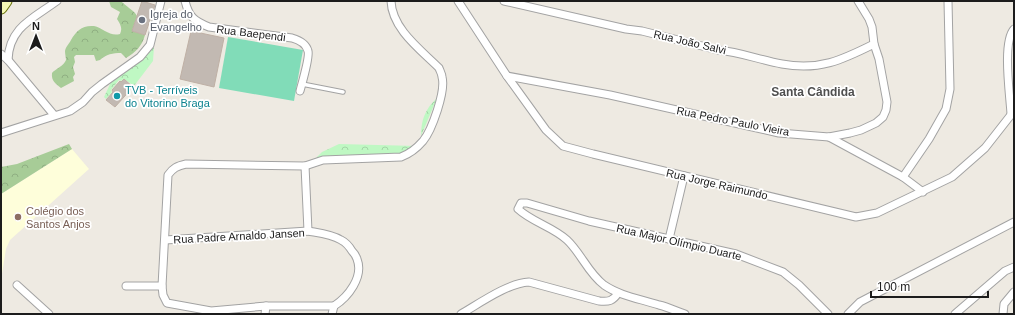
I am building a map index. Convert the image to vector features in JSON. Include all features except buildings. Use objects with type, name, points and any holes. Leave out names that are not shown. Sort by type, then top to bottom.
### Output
[{"type":"main road","points":[[1,8],[6,1]]},
{"type":"street","points":[[8,60],[9,44],[23,25],[57,1]]},
{"type":"street","points":[[1,133],[70,110],[83,102],[92,92],[140,57],[150,44],[161,1]]},
{"type":"street","name":"Rua Baependi","points":[[185,1],[189,15],[198,22],[209,27],[292,38],[301,41],[306,47],[308,54],[301,88]]},
{"type":"street","points":[[332,314],[334,306],[266,306],[211,312],[167,303],[163,295],[162,286],[168,175],[178,166],[186,164],[305,166],[323,160],[401,157],[409,154],[423,141],[437,110],[442,95],[442,76],[439,68],[401,30],[391,1]]},
{"type":"street","name":"Rua Jorge Raimundo","points":[[458,1],[546,130],[563,146],[856,217],[877,213],[952,177],[985,148],[1013,112]]},
{"type":"street","name":"Rua João Salvi","points":[[504,1],[626,29],[642,31],[718,50],[730,51],[782,64],[801,67],[822,65],[844,59],[874,44]]},
{"type":"street","name":"Rua Pedro Paulo Vieira","points":[[508,76],[610,95],[779,133],[829,137],[861,130],[876,123],[883,117],[886,110],[887,94],[874,44],[872,27],[858,1]]},
{"type":"street","points":[[903,177],[946,109],[950,89],[948,1]]},
{"type":"street","points":[[1013,112],[1008,64],[1009,37],[1014,29]]},
{"type":"street","points":[[1,54],[8,60],[54,115]]},
{"type":"street","points":[[829,137],[903,177],[923,192]]},
{"type":"street","points":[[305,166],[308,231]]},
{"type":"street","points":[[669,239],[684,176]]},
{"type":"street","name":"Rua Major Olímpio Duarte","points":[[618,293],[604,284],[586,265],[567,240],[523,213],[518,209],[519,205],[521,203],[527,203],[589,221],[736,254],[783,272],[799,285],[828,314]]},
{"type":"street","points":[[848,314],[860,302],[1014,222]]},
{"type":"street","name":"Rua Padre Arnaldo Jansen","points":[[165,240],[308,231],[327,234],[342,240],[350,247],[358,259],[357,280],[346,296],[334,306]]},
{"type":"street","points":[[955,314],[1005,271],[1014,267]]},
{"type":"street","points":[[462,314],[487,298],[522,282],[529,282],[599,301],[608,302],[614,299],[618,293],[685,314]]},
{"type":"street","points":[[17,285],[49,314]]},
{"type":"street","points":[[126,286],[162,286]]},
{"type":"street","points":[[1003,314],[1004,304],[1014,292]]},
{"type":"street","points":[[265,314],[266,306]]},
{"type":"lane","points":[[301,88],[343,92]]},
{"type":"shaded area","name":"Colégio dos Santos Anjos","points":[[72,149],[89,169],[10,240],[6,249],[1,280],[1,194]]},
{"type":"green space","points":[[109,1],[121,1],[136,14],[137,16],[132,31],[145,35],[140,46],[126,58],[121,53],[115,53],[107,55],[96,61],[94,55],[76,55],[74,57],[75,62],[73,67],[75,74],[73,77],[74,81],[61,88],[53,80],[52,73],[65,62],[65,49],[77,31],[86,26],[94,26],[116,35],[120,34],[121,28],[117,19],[120,12],[111,7]]},
{"type":"green space","points":[[228,37],[303,50],[294,101],[219,88]]},
{"type":"green space","points":[[154,47],[153,61],[134,86],[124,79],[121,81],[119,80],[106,99],[104,97],[111,82],[143,59]]},
{"type":"green space","points":[[437,98],[421,136],[424,115],[429,106]]},
{"type":"green space","points":[[69,144],[72,149],[1,194],[1,167],[17,164]]},
{"type":"green space","points":[[339,144],[417,146],[409,154],[310,164],[322,152]]},
{"type":"place","name":"Igreja do Evangelho","points":[[142,20]]},
{"type":"place","name":"TVB - Terríveis do Vitorino Braga","points":[[117,96]]},
{"type":"place","name":"Colégio dos Santos Anjos","points":[[18,217]]},
{"type":"district","name":"Santa Cândida","points":[[813,92]]}]
